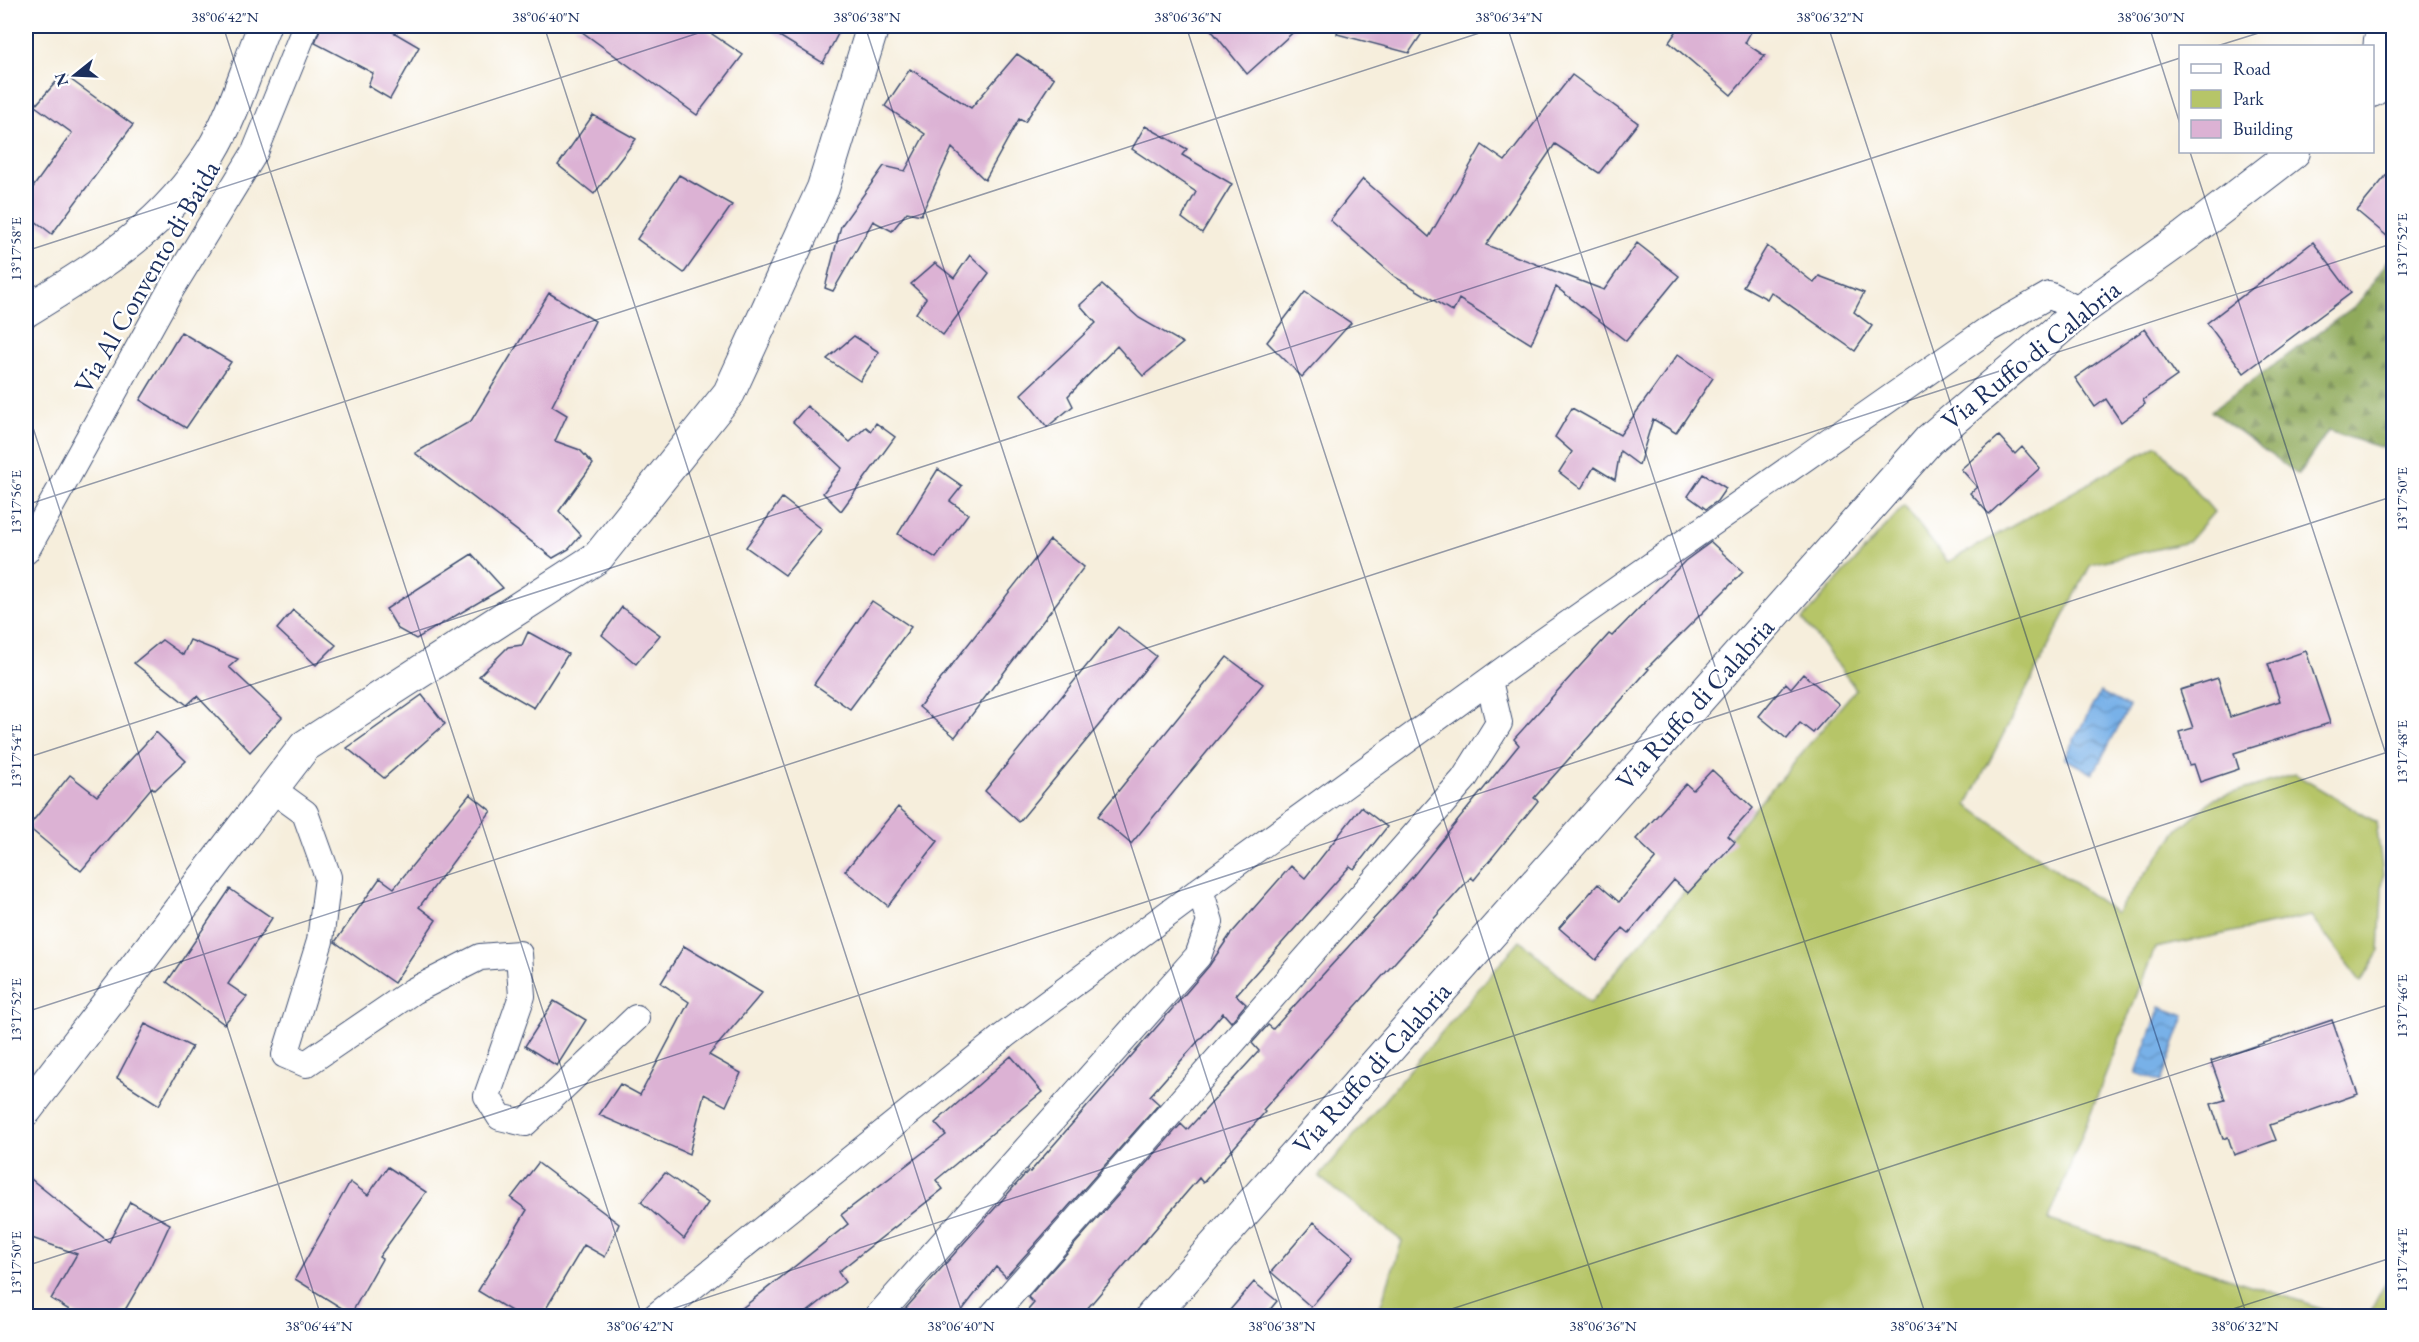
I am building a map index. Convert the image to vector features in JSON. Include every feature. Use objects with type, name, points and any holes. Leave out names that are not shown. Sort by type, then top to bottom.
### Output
[{"type":"street","points":[[26,311],[112,257],[162,215],[211,152],[264,26]]},
{"type":"street","name":"Via Al Convento di Baida","points":[[26,551],[170,291],[255,152],[306,26]]},
{"type":"street","points":[[26,1110],[305,746],[598,557],[729,393],[824,188],[873,26]]},
{"type":"street","points":[[2380,86],[2377,39],[2389,26]]},
{"type":"street","name":"Via Ruffo di Calabria","points":[[1152,1317],[1929,440],[2080,311],[2185,236],[2293,153]]},
{"type":"street","points":[[656,1317],[1005,1035],[1200,890],[1489,681],[1986,331],[2049,295],[2080,311]]},
{"type":"street","points":[[992,1317],[1464,779],[1499,723],[1489,681]]},
{"type":"street","points":[[272,789],[305,813],[328,877],[320,941],[285,1055],[306,1064],[413,991],[480,957],[519,954],[522,996],[487,1096],[500,1117],[525,1123],[636,1018]]},
{"type":"street","points":[[878,1317],[1198,956],[1210,922],[1200,890]]},
{"type":"green space","points":[[2393,253],[2393,451],[2328,431],[2298,475],[2211,411],[2359,303]]},
{"type":"green space","points":[[2157,445],[2214,512],[2188,542],[2091,564],[1967,805],[2116,913],[2179,829],[2213,799],[2295,774],[2376,822],[2383,874],[2379,951],[2361,982],[2311,916],[2155,948],[2049,1220],[2346,1316],[1377,1316],[1402,1241],[1319,1177],[1520,940],[1590,1003],[1856,689],[1803,619],[1904,506],[1948,562]]},
{"type":"green space","points":[[2393,1268],[2393,1316],[2368,1316]]},
{"type":"water","points":[[2100,692],[2129,707],[2093,774],[2064,758]]},
{"type":"water","points":[[2160,1007],[2185,1016],[2161,1082],[2136,1073]]},
{"type":"building","points":[[321,26],[383,26],[419,47],[390,99],[368,86],[373,73],[315,43]]},
{"type":"building","points":[[574,26],[700,26],[743,55],[697,115]]},
{"type":"building","points":[[763,26],[842,26],[823,63]]},
{"type":"building","points":[[1208,26],[1300,26],[1247,74]]},
{"type":"building","points":[[1338,26],[1427,26],[1409,53],[1337,34]]},
{"type":"building","points":[[1680,26],[1754,26],[1745,43],[1765,56],[1731,95],[1669,42]]},
{"type":"building","points":[[1017,54],[1054,78],[1025,122],[1019,119],[985,180],[952,148],[921,215],[907,212],[892,231],[873,221],[833,291],[825,288],[841,226],[884,166],[905,171],[925,134],[885,106],[910,69],[971,108]]},
{"type":"building","points":[[63,74],[133,125],[52,234],[26,214],[26,197],[72,133],[35,106]]},
{"type":"building","points":[[1572,75],[1638,123],[1599,173],[1555,144],[1486,245],[1604,290],[1637,243],[1679,276],[1626,341],[1556,287],[1531,344],[1459,299],[1453,312],[1395,277],[1330,220],[1363,179],[1429,237],[1482,145],[1505,161]]},
{"type":"building","points":[[593,115],[636,139],[594,194],[558,165]]},
{"type":"building","points":[[1145,126],[1187,149],[1182,155],[1232,184],[1202,233],[1182,218],[1196,192],[1132,149]]},
{"type":"building","points":[[2394,166],[2394,242],[2357,211]]},
{"type":"building","points":[[679,175],[732,205],[684,273],[637,239]]},
{"type":"building","points":[[2313,242],[2351,293],[2244,373],[2207,323]]},
{"type":"building","points":[[1767,246],[1814,283],[1819,276],[1864,293],[1854,312],[1872,326],[1855,351],[1771,292],[1767,299],[1743,286]]},
{"type":"building","points":[[970,255],[989,273],[943,335],[916,313],[926,298],[911,284],[935,263],[954,278]]},
{"type":"building","points":[[1102,285],[1139,318],[1183,343],[1143,376],[1117,346],[1068,396],[1073,406],[1047,427],[1021,394],[1096,323],[1080,305]]},
{"type":"building","points":[[1305,292],[1351,323],[1302,377],[1267,342]]},
{"type":"building","points":[[549,293],[595,321],[552,406],[567,415],[555,441],[580,450],[593,464],[559,511],[581,535],[569,549],[553,558],[415,453],[471,421]]},
{"type":"building","points":[[2145,329],[2177,376],[2143,400],[2145,404],[2121,422],[2106,399],[2095,407],[2075,378]]},
{"type":"building","points":[[181,332],[231,362],[186,428],[140,400]]},
{"type":"building","points":[[854,336],[879,352],[860,381],[827,359]]},
{"type":"building","points":[[1678,354],[1713,378],[1676,433],[1653,419],[1639,465],[1620,451],[1615,480],[1594,467],[1581,489],[1559,472],[1572,452],[1555,437],[1572,408],[1620,435]]},
{"type":"building","points":[[807,406],[850,442],[866,427],[871,431],[876,423],[895,437],[841,511],[823,493],[842,468],[793,422]]},
{"type":"building","points":[[1999,436],[2015,454],[2022,447],[2040,468],[1989,514],[1970,493],[1977,487],[1961,469]]},
{"type":"building","points":[[938,469],[962,486],[950,501],[968,514],[936,558],[898,534]]},
{"type":"building","points":[[1703,474],[1726,488],[1717,501],[1706,509],[1688,496]]},
{"type":"building","points":[[782,498],[822,529],[785,575],[746,547]]},
{"type":"building","points":[[1050,540],[1084,567],[955,737],[919,707]]},
{"type":"building","points":[[1711,542],[1743,572],[1647,668],[1649,669],[1534,798],[1538,801],[1474,880],[1471,877],[1263,1110],[1265,1112],[1203,1183],[1199,1178],[1080,1317],[1022,1317],[1034,1303],[1028,1297],[1181,1124],[1187,1130],[1259,1051],[1252,1043],[1268,1025],[1273,1029],[1413,876],[1519,745],[1514,739],[1609,634],[1612,636],[1685,561]]},
{"type":"building","points":[[472,554],[503,588],[416,639],[398,629],[386,609]]},
{"type":"building","points":[[872,601],[911,627],[850,709],[814,684]]},
{"type":"building","points":[[622,607],[660,635],[636,664],[602,635]]},
{"type":"building","points":[[293,610],[336,645],[316,665],[277,629]]},
{"type":"building","points":[[1118,627],[1156,656],[1019,822],[985,791]]},
{"type":"building","points":[[528,632],[568,654],[534,708],[479,676],[508,647],[522,645]]},
{"type":"building","points":[[162,640],[183,655],[190,640],[238,659],[229,667],[282,717],[250,752],[197,696],[187,705],[134,663]]},
{"type":"building","points":[[2306,651],[2330,723],[2234,753],[2239,769],[2200,782],[2194,764],[2189,765],[2179,732],[2193,728],[2180,690],[2218,678],[2230,717],[2280,701],[2268,664]]},
{"type":"building","points":[[1227,657],[1263,684],[1131,844],[1098,816]]},
{"type":"building","points":[[1803,674],[1839,704],[1813,733],[1800,723],[1787,739],[1759,716],[1786,683],[1791,688]]},
{"type":"building","points":[[422,695],[445,724],[384,778],[347,748]]},
{"type":"building","points":[[156,732],[186,761],[155,790],[152,787],[81,871],[28,827],[70,775],[97,796]]},
{"type":"building","points":[[1712,770],[1753,808],[1728,836],[1735,842],[1688,893],[1674,880],[1629,933],[1623,928],[1596,960],[1559,928],[1598,884],[1619,902],[1656,858],[1636,839],[1686,784],[1693,790]]},
{"type":"building","points":[[470,794],[491,811],[419,907],[436,920],[394,983],[335,942],[380,878],[394,888]]},
{"type":"building","points":[[898,807],[938,841],[888,906],[845,871]]},
{"type":"building","points":[[1361,807],[1387,827],[1354,869],[1350,866],[1236,995],[1246,1004],[1231,1022],[1223,1013],[1150,1096],[1159,1104],[1006,1277],[996,1267],[957,1317],[898,1317],[1028,1171],[1030,1172],[1161,1022],[1209,966],[1230,935],[1291,866],[1305,878]]},
{"type":"building","points":[[230,889],[272,918],[228,984],[247,997],[224,1024],[167,982]]},
{"type":"building","points":[[684,946],[762,993],[709,1055],[741,1073],[726,1106],[704,1094],[689,1154],[599,1115],[620,1084],[640,1095],[689,1002],[661,983]]},
{"type":"building","points":[[554,1001],[586,1020],[557,1066],[525,1046]]},
{"type":"building","points":[[2332,1020],[2358,1094],[2270,1125],[2276,1140],[2234,1155],[2228,1137],[2223,1139],[2211,1104],[2225,1100],[2211,1061]]},
{"type":"building","points":[[145,1024],[192,1047],[159,1105],[117,1078]]},
{"type":"building","points":[[1011,1056],[1042,1092],[936,1180],[943,1189],[838,1272],[845,1282],[801,1317],[731,1317],[848,1224],[841,1215],[946,1135],[935,1123]]},
{"type":"building","points":[[538,1163],[619,1224],[605,1257],[584,1245],[541,1317],[521,1317],[478,1291],[527,1210],[511,1198]]},
{"type":"building","points":[[388,1167],[426,1192],[379,1257],[382,1259],[351,1314],[295,1279],[350,1182],[368,1195]]},
{"type":"building","points":[[665,1173],[708,1203],[684,1239],[641,1202]]},
{"type":"building","points":[[26,1175],[109,1242],[130,1202],[170,1224],[150,1267],[121,1317],[81,1317],[51,1299],[77,1254],[26,1236]]},
{"type":"building","points":[[1314,1222],[1354,1256],[1311,1307],[1271,1272]]},
{"type":"building","points":[[1254,1282],[1277,1301],[1264,1317],[1224,1317]]}]
